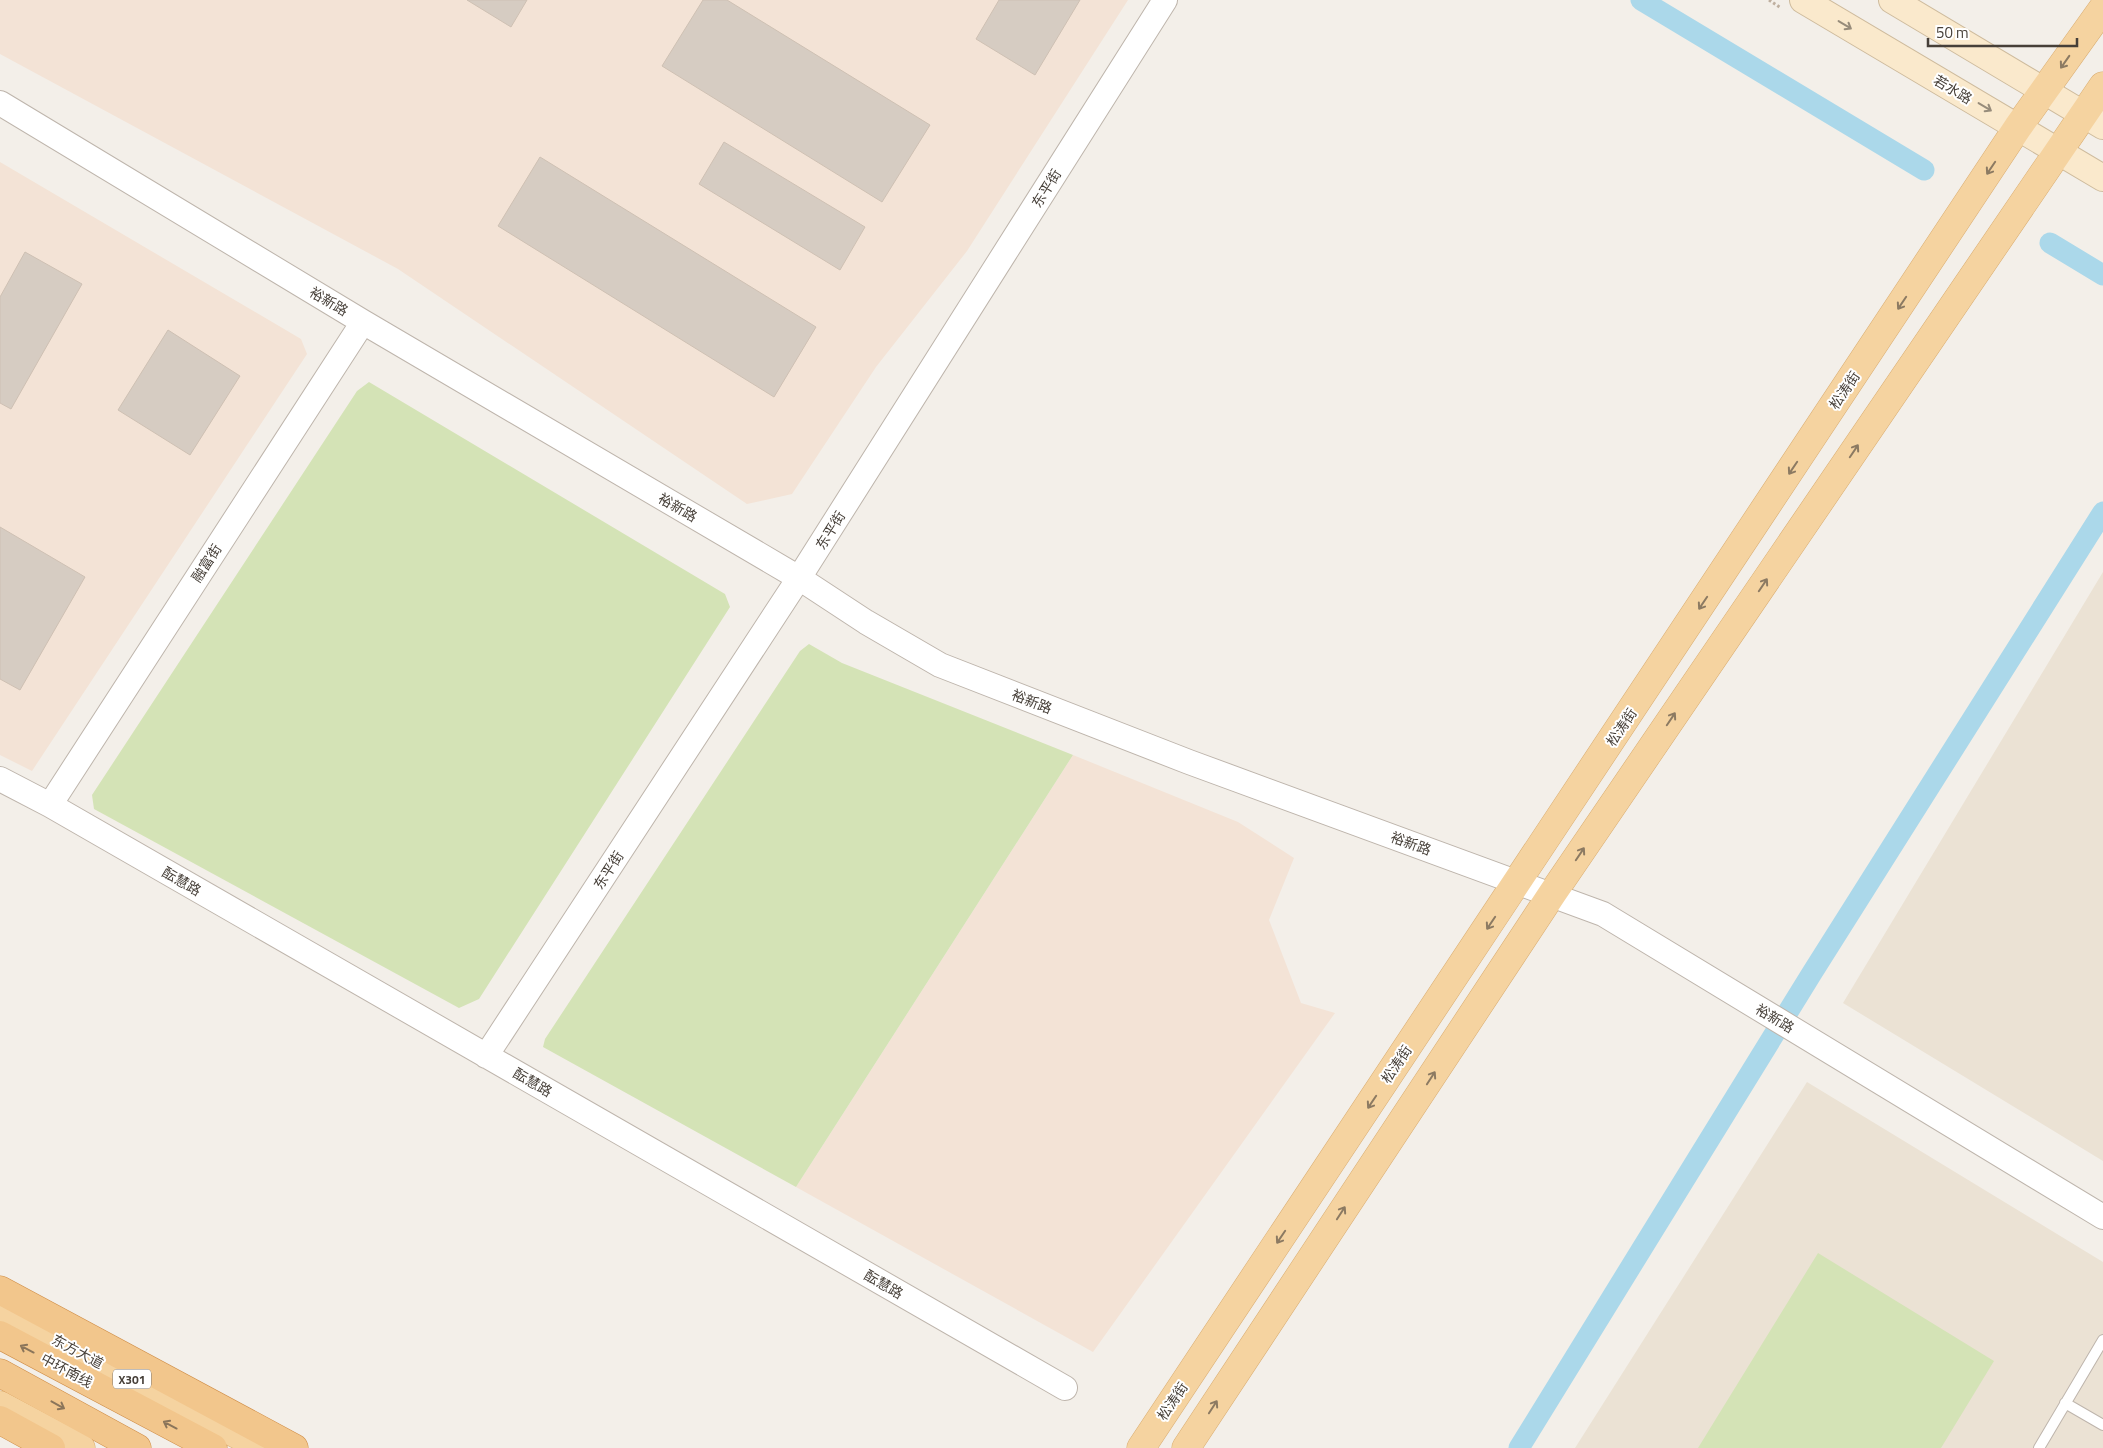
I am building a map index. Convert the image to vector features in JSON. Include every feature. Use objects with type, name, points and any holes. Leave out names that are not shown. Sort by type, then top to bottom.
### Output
[{"type":"highway","points":[[0,1290],[294,1448]]},
{"type":"highway","name":"中环南线","points":[[0,1335],[213,1448]]},
{"type":"highway","points":[[0,1373],[137,1448]]},
{"type":"highway","points":[[0,1420],[51,1448]]},
{"type":"main road","name":"若水路","points":[[1803,0],[2103,178]]},
{"type":"main road","points":[[1892,0],[2093,120]]},
{"type":"main road","name":"松涛街","points":[[1141,1448],[2018,127],[2103,8]]},
{"type":"main road","points":[[1186,1448],[1552,894],[2058,151],[2093,120],[2103,86]]},
{"type":"main road","name":"东方大道","points":[[0,1310],[263,1448]]},
{"type":"main road","points":[[0,1405],[81,1448]]},
{"type":"street","name":"东平街","points":[[486,1056],[799,578],[1165,0]]},
{"type":"street","name":"裕新路","points":[[0,103],[363,322],[799,578],[866,622],[940,665],[1189,762],[1603,914],[2103,1217]]},
{"type":"street","name":"融富街","points":[[50,805],[363,322]]},
{"type":"street","name":"酝慧路","points":[[0,779],[50,805],[1065,1388]]},
{"type":"lane","points":[[2039,1448],[2103,1340]]},
{"type":"lane","points":[[2065,1403],[2103,1425]]},
{"type":"shaded area","points":[[0,0],[1128,0],[967,251],[876,367],[792,494],[747,504],[398,269],[0,54]]},
{"type":"shaded area","points":[[0,162],[301,339],[307,354],[32,771],[0,755]]},
{"type":"shaded area","points":[[2103,572],[2103,1161],[1843,1003]]},
{"type":"shaded area","points":[[1073,755],[1238,822],[1294,858],[1269,920],[1301,1003],[1335,1013],[1093,1352],[796,1187]]},
{"type":"shaded area","points":[[1807,1082],[2103,1262],[2103,1448],[1575,1448]]},
{"type":"green space","points":[[369,382],[725,594],[730,607],[479,999],[459,1008],[94,809],[92,795],[357,391]]},
{"type":"green space","points":[[809,644],[842,663],[1073,755],[796,1187],[543,1047],[545,1039],[800,651]]},
{"type":"green space","points":[[1818,1253],[1994,1361],[1941,1448],[1698,1448]]},
{"type":"building","points":[[467,0],[527,0],[511,27]]},
{"type":"building","points":[[703,0],[727,0],[930,125],[882,202],[662,66]]},
{"type":"building","points":[[999,0],[1080,0],[1035,75],[976,39]]},
{"type":"building","points":[[724,142],[865,227],[840,270],[699,184]]},
{"type":"building","points":[[540,157],[816,327],[774,397],[498,226]]},
{"type":"building","points":[[25,252],[82,284],[11,409],[0,403],[0,297]]},
{"type":"building","points":[[168,330],[240,376],[190,455],[118,410]]},
{"type":"building","points":[[0,527],[85,577],[20,690],[0,679]]},
{"type":"waterway","points":[[1641,0],[1924,170]]},
{"type":"waterway","points":[[2050,243],[2103,275]]},
{"type":"waterway","points":[[1519,1448],[1812,973],[2103,512]]}]
